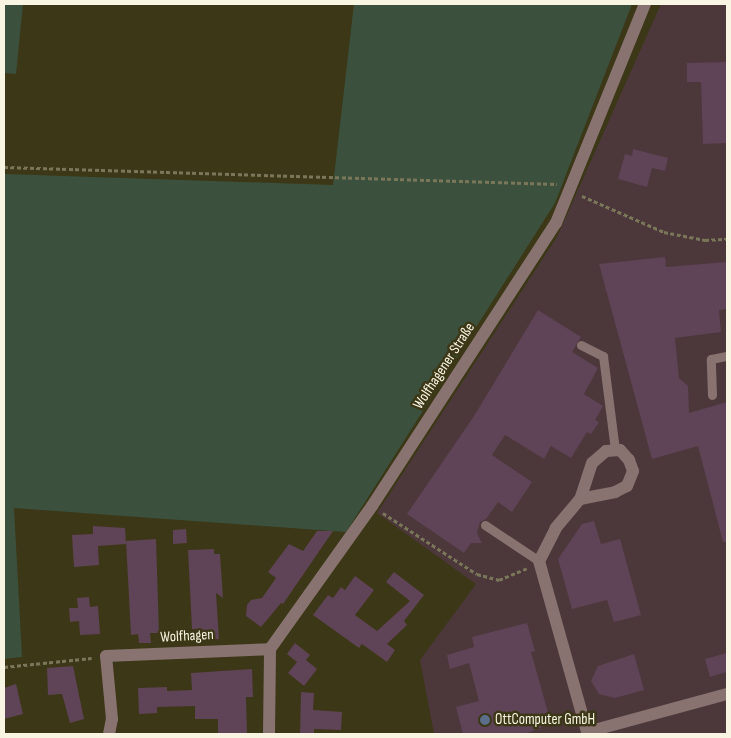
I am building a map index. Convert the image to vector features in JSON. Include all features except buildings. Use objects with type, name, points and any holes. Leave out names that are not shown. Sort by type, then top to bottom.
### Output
[{"type":"street","name":"Wolfhagener Straße","points":[[270,649],[372,506],[556,223],[572,190],[645,4]]},
{"type":"street","points":[[580,499],[615,492],[627,486],[633,471],[630,460],[620,450],[615,450],[606,451],[592,463],[580,499],[556,528],[538,561],[585,733],[727,694]]},
{"type":"street","points":[[269,734],[270,649]]},
{"type":"street","name":"Wolfhagen","points":[[106,656],[270,649]]},
{"type":"street","points":[[106,656],[112,719],[109,734]]},
{"type":"lane","points":[[581,345],[603,356],[615,450]]},
{"type":"lane","points":[[712,395],[711,359],[727,356]]},
{"type":"lane","points":[[485,525],[538,561]]},
{"type":"path","points":[[4,167],[549,184],[572,190],[664,232],[705,240],[727,239]]},
{"type":"path","points":[[372,506],[477,574],[499,580],[538,561]]},
{"type":"path","points":[[4,667],[106,656]]},
{"type":"shaded area","points":[[661,4],[727,4],[727,734],[434,734],[420,660],[476,584],[377,513],[557,237]]},
{"type":"green space","points":[[4,4],[23,4],[16,74],[4,73]]},
{"type":"green space","points":[[354,4],[632,4],[555,203],[346,532],[14,508],[22,657],[4,659],[4,174],[333,185]]},
{"type":"place","name":"OttComputer GmbH","points":[[485,720]]}]
